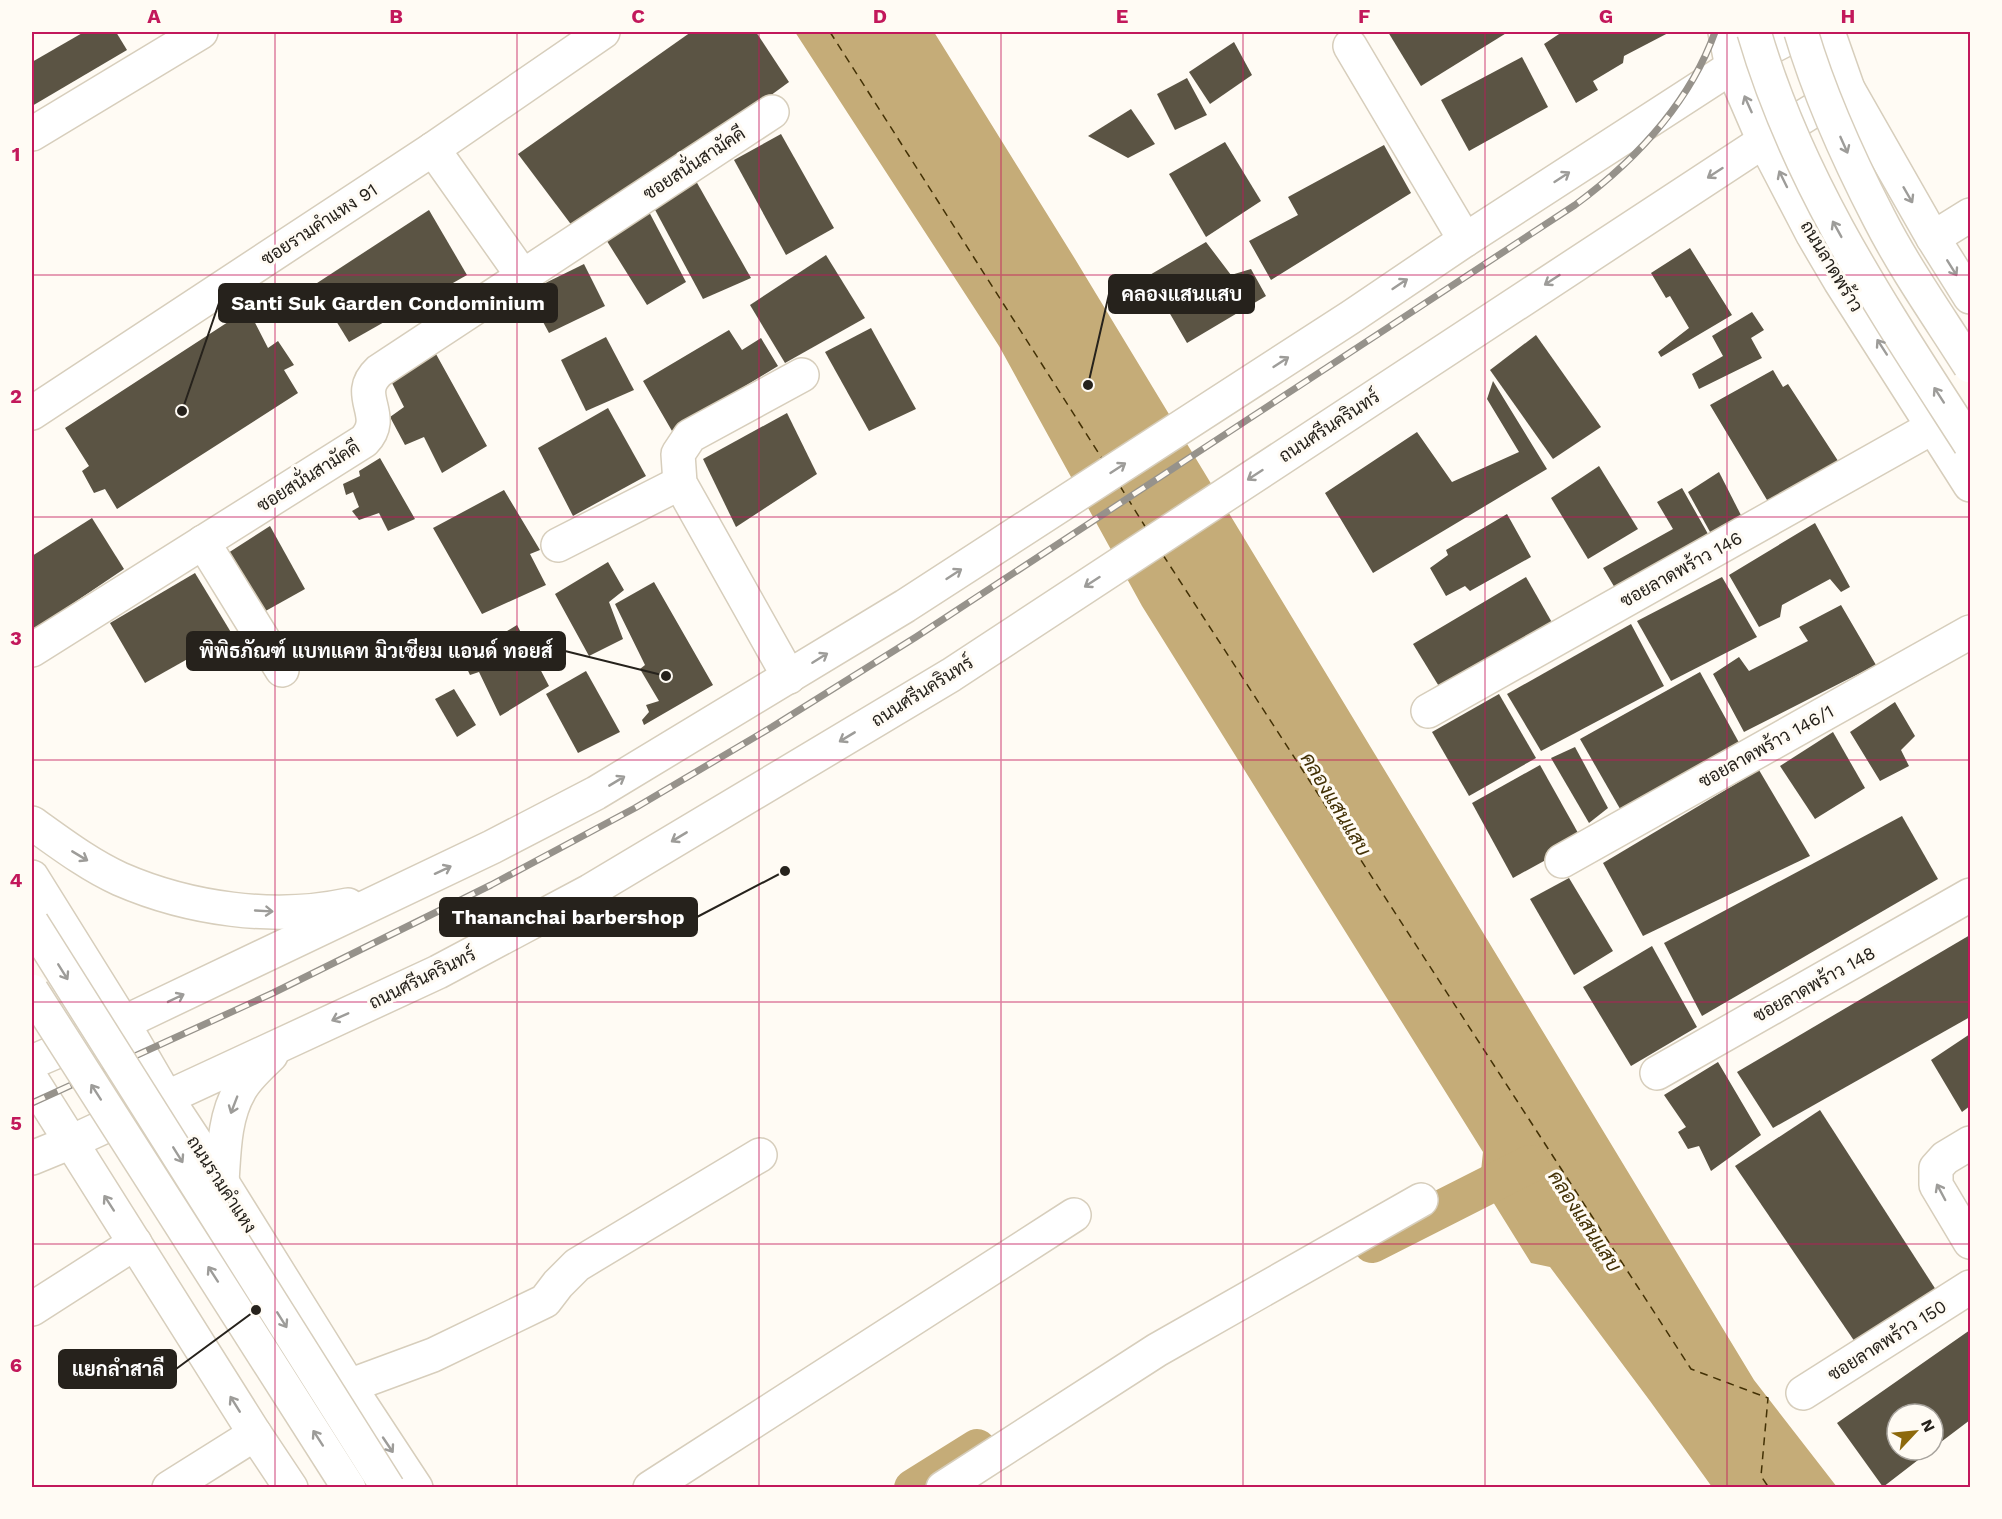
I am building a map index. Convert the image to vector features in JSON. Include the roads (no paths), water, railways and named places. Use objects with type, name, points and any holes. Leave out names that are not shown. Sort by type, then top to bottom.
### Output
[{"type":"main road","points":[[32,135],[201,32]]},
{"type":"main road","name":"ซอยรามคำแหง 91","points":[[32,413],[433,149],[603,32]]},
{"type":"main road","name":"ถนนลาดพร้าว","points":[[1725,32],[1732,67],[1764,141],[1791,195],[1840,281],[1971,485]]},
{"type":"main road","points":[[1754,32],[1790,134],[1815,189],[1876,298],[1971,444]]},
{"type":"main road","points":[[32,1062],[123,1023],[492,847],[597,793],[905,606],[1732,67],[1801,32],[1829,111],[1879,218],[1912,275],[1971,366]]},
{"type":"main road","points":[[1828,32],[1848,90],[1933,238],[1971,297]]},
{"type":"main road","points":[[1350,46],[1465,240]]},
{"type":"main road","name":"ถนนศรีนครินทร์","points":[[32,1158],[438,972],[590,891],[951,675],[1764,141],[1848,90]]},
{"type":"main road","name":"ซอยสนั่นสามัคคี","points":[[32,650],[364,441],[372,433],[374,424],[368,392],[370,379],[392,361],[772,112]]},
{"type":"main road","points":[[433,149],[522,275]]},
{"type":"main road","points":[[1933,238],[1971,214]]},
{"type":"main road","points":[[789,677],[680,483],[678,454],[690,436],[802,375]]},
{"type":"main road","name":"ซอยลาดพร้าว 146","points":[[1428,711],[1933,427]]},
{"type":"main road","points":[[558,545],[680,483]]},
{"type":"main road","points":[[202,542],[282,670]]},
{"type":"main road","name":"ซอยลาดพร้าว 146/1","points":[[1562,861],[1971,632]]},
{"type":"main road","points":[[32,823],[76,854],[119,878],[169,897],[219,907],[266,911],[321,911],[391,895]]},
{"type":"main road","name":"ถนนรามคำแหง","points":[[32,877],[166,1097],[416,1488]]},
{"type":"main road","name":"ซอยลาดพร้าว 148","points":[[1657,1072],[1971,895]]},
{"type":"main road","name":"ถนนรามคำแหง","points":[[32,923],[388,1488]]},
{"type":"main road","points":[[32,991],[349,1488]]},
{"type":"main road","points":[[222,1182],[225,1139],[231,1110],[240,1089],[283,1043]]},
{"type":"main road","points":[[32,1080],[291,1488]]},
{"type":"main road","points":[[1971,1143],[1945,1158],[1936,1168],[1936,1185],[1971,1242]]},
{"type":"main road","points":[[349,1386],[433,1355],[545,1301],[577,1265],[760,1155]]},
{"type":"main road","points":[[943,1488],[1157,1350],[1421,1200]]},
{"type":"main road","points":[[651,1488],[1074,1215]]},
{"type":"main road","points":[[32,1309],[135,1243]]},
{"type":"main road","name":"ซอยลาดพร้าว 150","points":[[1803,1394],[1971,1287]]},
{"type":"main road","points":[[169,1488],[255,1434]]},
{"type":"water","points":[[795,32],[934,32],[1075,259],[1754,1380],[1837,1487],[1712,1487],[1550,1267],[1531,1263],[1480,1181],[1483,1152],[1142,606],[999,346]]},
{"type":"waterway","points":[[1372,1244],[1530,1164]]},
{"type":"waterway","points":[[913,1488],[977,1448]]},
{"type":"railway","points":[[32,1103],[273,993],[491,885],[635,808],[772,727],[916,637],[1575,205],[1619,169],[1658,129],[1691,83],[1715,32]]},
{"type":"place","name":"คลองแสนแสบ","points":[[1088,385]]},
{"type":"place","name":"Santi Suk Garden Condominium","points":[[182,411]]},
{"type":"place","name":"พิพิธภัณฑ์ แบทแคท มิวเซียม แอนด์ ทอยส์","points":[[666,676]]},
{"type":"place","name":"Thananchai barbershop","points":[[785,871]]},
{"type":"place","name":"แยกลำสาลี","points":[[256,1310]]}]
